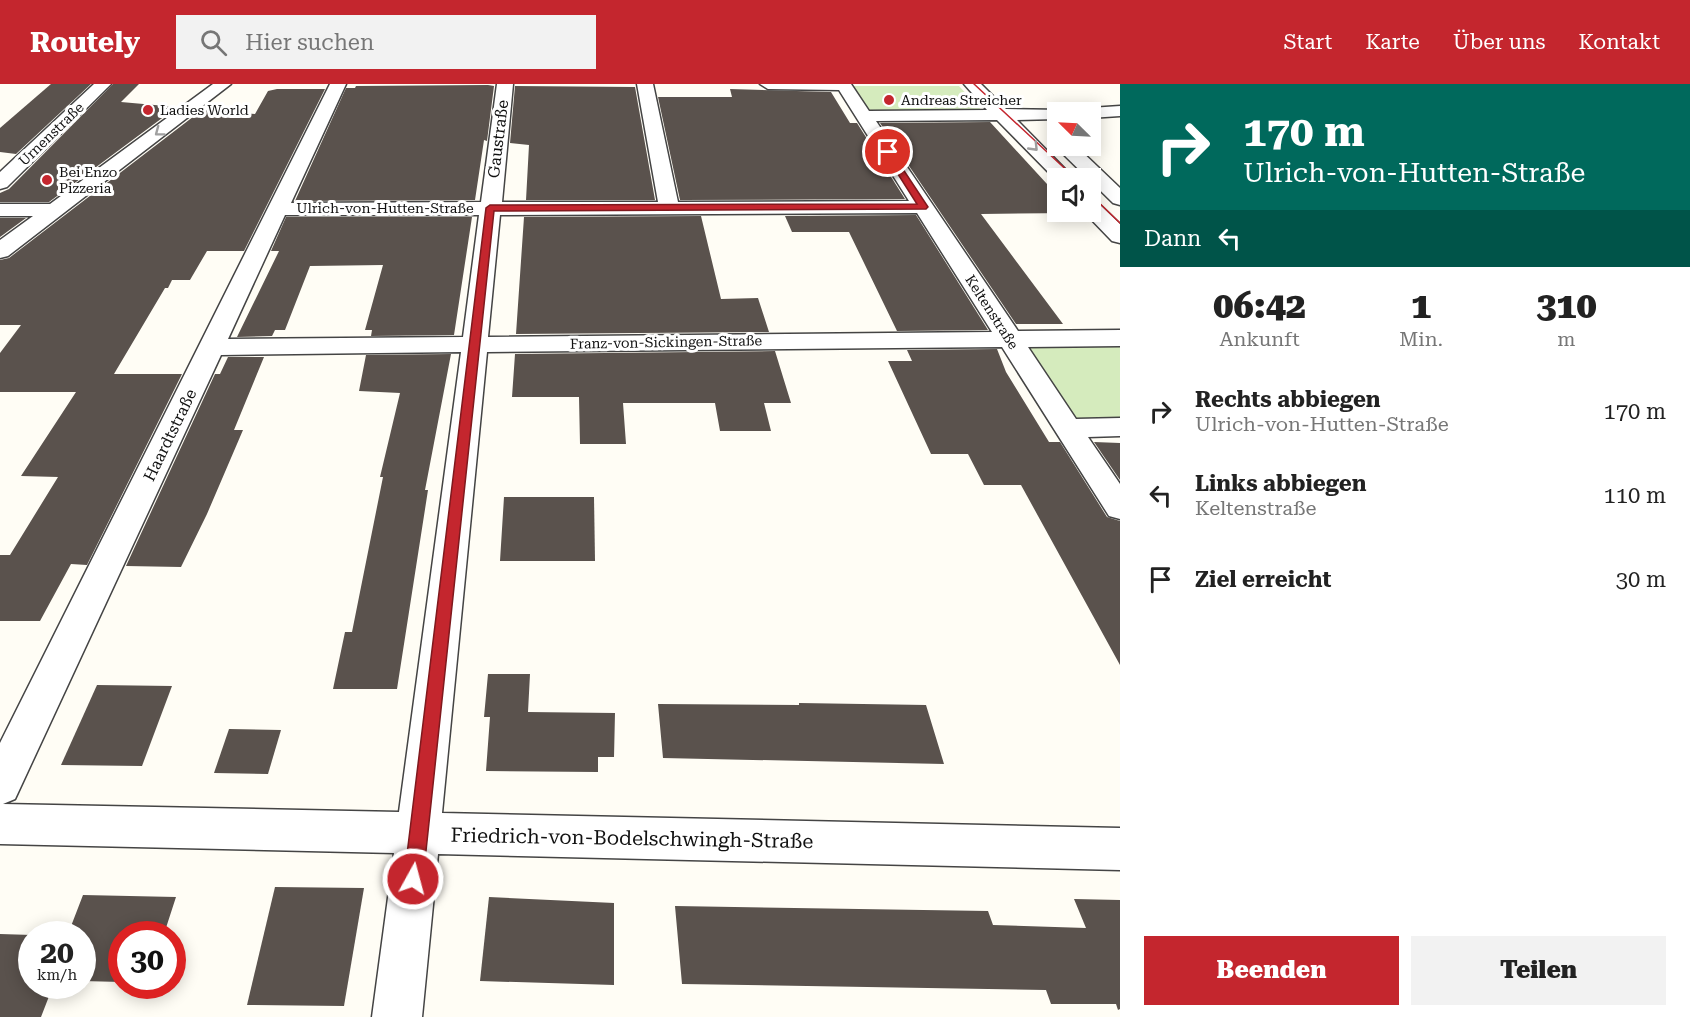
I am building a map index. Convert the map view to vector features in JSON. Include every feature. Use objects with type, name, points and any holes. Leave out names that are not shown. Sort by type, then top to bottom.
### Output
[{"type":"street","name":"Urnenstraße","points":[[0,183],[103,84]]},
{"type":"street","points":[[0,251],[223,84]]},
{"type":"street","name":"Haardtstraße","points":[[0,786],[338,84]]},
{"type":"street","name":"Gaustraße","points":[[397,1017],[504,84]]},
{"type":"street","points":[[645,84],[669,208]]},
{"type":"street","points":[[768,84],[843,84]]},
{"type":"street","name":"Keltenstraße","points":[[843,84],[1120,508]]},
{"type":"street","points":[[972,84],[1054,168]]},
{"type":"street","points":[[1015,96],[1047,127]]},
{"type":"street","points":[[1101,112],[1120,111]]},
{"type":"street","points":[[864,116],[1047,115]]},
{"type":"street","points":[[1076,156],[1120,199]]},
{"type":"street","name":"Ulrich-von-Hutten-Straße","points":[[278,208],[923,207]]},
{"type":"street","points":[[0,210],[55,210]]},
{"type":"street","points":[[1101,217],[1120,236]]},
{"type":"street","name":"Franz-von-Sickingen-Straße","points":[[212,346],[1120,338]]},
{"type":"street","points":[[1068,428],[1120,427]]},
{"type":"street","name":"Friedrich-von-Bodelschwingh-Straße","points":[[0,824],[1120,849]]},
{"type":"green space","points":[[851,86],[959,86],[984,113],[869,113]]},
{"type":"green space","points":[[1120,343],[1120,420],[1074,420],[1024,345]]},
{"type":"building","points":[[51,84],[91,84],[16,154],[0,152],[0,128]]},
{"type":"building","points":[[113,84],[139,84],[121,102],[177,107],[49,202],[0,202],[0,193],[9,189]]},
{"type":"building","points":[[494,86],[487,141],[484,140],[475,200],[295,201],[346,88]]},
{"type":"building","points":[[515,86],[635,87],[655,200],[526,200],[529,145],[510,143]]},
{"type":"building","points":[[325,89],[244,251],[207,251],[190,280],[172,280],[114,374],[182,374],[87,565],[71,564],[40,621],[0,621],[0,555],[10,555],[58,477],[21,476],[76,392],[0,392],[0,353],[21,325],[0,325],[0,260],[9,258],[202,110],[255,114],[268,91]]},
{"type":"building","points":[[730,89],[831,92],[850,123],[857,123],[905,199],[680,200],[658,97],[732,97]]},
{"type":"building","points":[[990,122],[1047,184],[1047,213],[981,214],[1063,324],[1016,324],[880,123]]},
{"type":"building","points":[[916,215],[988,330],[897,331],[849,232],[792,232],[785,216]]},
{"type":"building","points":[[701,216],[721,299],[758,298],[769,332],[516,334],[524,217]]},
{"type":"building","points":[[286,217],[472,217],[454,335],[371,336],[372,330],[365,330],[383,265],[310,266],[285,330],[275,330],[272,336],[237,337],[279,251],[271,251]]},
{"type":"building","points":[[0,218],[26,218],[0,237]]},
{"type":"building","points":[[997,349],[1006,372],[1049,442],[1060,442],[1107,517],[1120,521],[1120,665],[1021,485],[984,485],[968,454],[931,454],[888,361],[912,361],[907,350]]},
{"type":"building","points":[[775,351],[791,403],[764,403],[771,431],[720,431],[715,403],[623,403],[626,444],[580,444],[579,397],[512,397],[515,354]]},
{"type":"building","points":[[451,354],[425,490],[428,490],[397,689],[333,689],[345,632],[352,632],[383,477],[380,477],[400,393],[359,391],[366,355]]},
{"type":"building","points":[[228,357],[264,357],[234,430],[243,430],[207,514],[181,567],[126,566],[215,374],[220,374]]},
{"type":"building","points":[[1094,442],[1120,443],[1120,480]]},
{"type":"building","points":[[504,497],[594,497],[595,561],[500,561]]},
{"type":"building","points":[[488,674],[530,674],[528,712],[615,713],[614,757],[598,757],[598,772],[486,771],[490,717],[484,717]]},
{"type":"building","points":[[97,685],[172,686],[142,766],[61,765]]},
{"type":"building","points":[[799,703],[926,705],[944,764],[663,758],[658,704],[799,705]]},
{"type":"building","points":[[229,729],[281,730],[268,774],[214,773]]},
{"type":"building","points":[[275,887],[364,888],[344,1006],[247,1005]]},
{"type":"building","points":[[83,895],[176,897],[168,921],[108,921],[108,982],[96,981],[96,921],[73,921]]},
{"type":"building","points":[[489,897],[614,903],[614,985],[480,981]]},
{"type":"building","points":[[1074,899],[1120,900],[1120,1009],[1118,1010],[1116,1004],[1051,1004],[1046,990],[682,984],[675,906],[988,911],[993,925],[1086,928]]},
{"type":"building","points":[[0,934],[18,935],[18,999],[48,999],[41,1017],[0,1017]]},
{"type":"tram line","points":[[974,84],[1064,168]]},
{"type":"tram line","points":[[1101,205],[1120,223]]},
{"type":"place","name":"Andreas Streicher","points":[[889,100]]},
{"type":"place","name":"Ladies World","points":[[148,110]]},
{"type":"place","name":"Bei Enzo Pizzeria","points":[[47,180]]},
{"type":"route","points":[[413,879],[490,208],[923,207],[888,152]]}]
